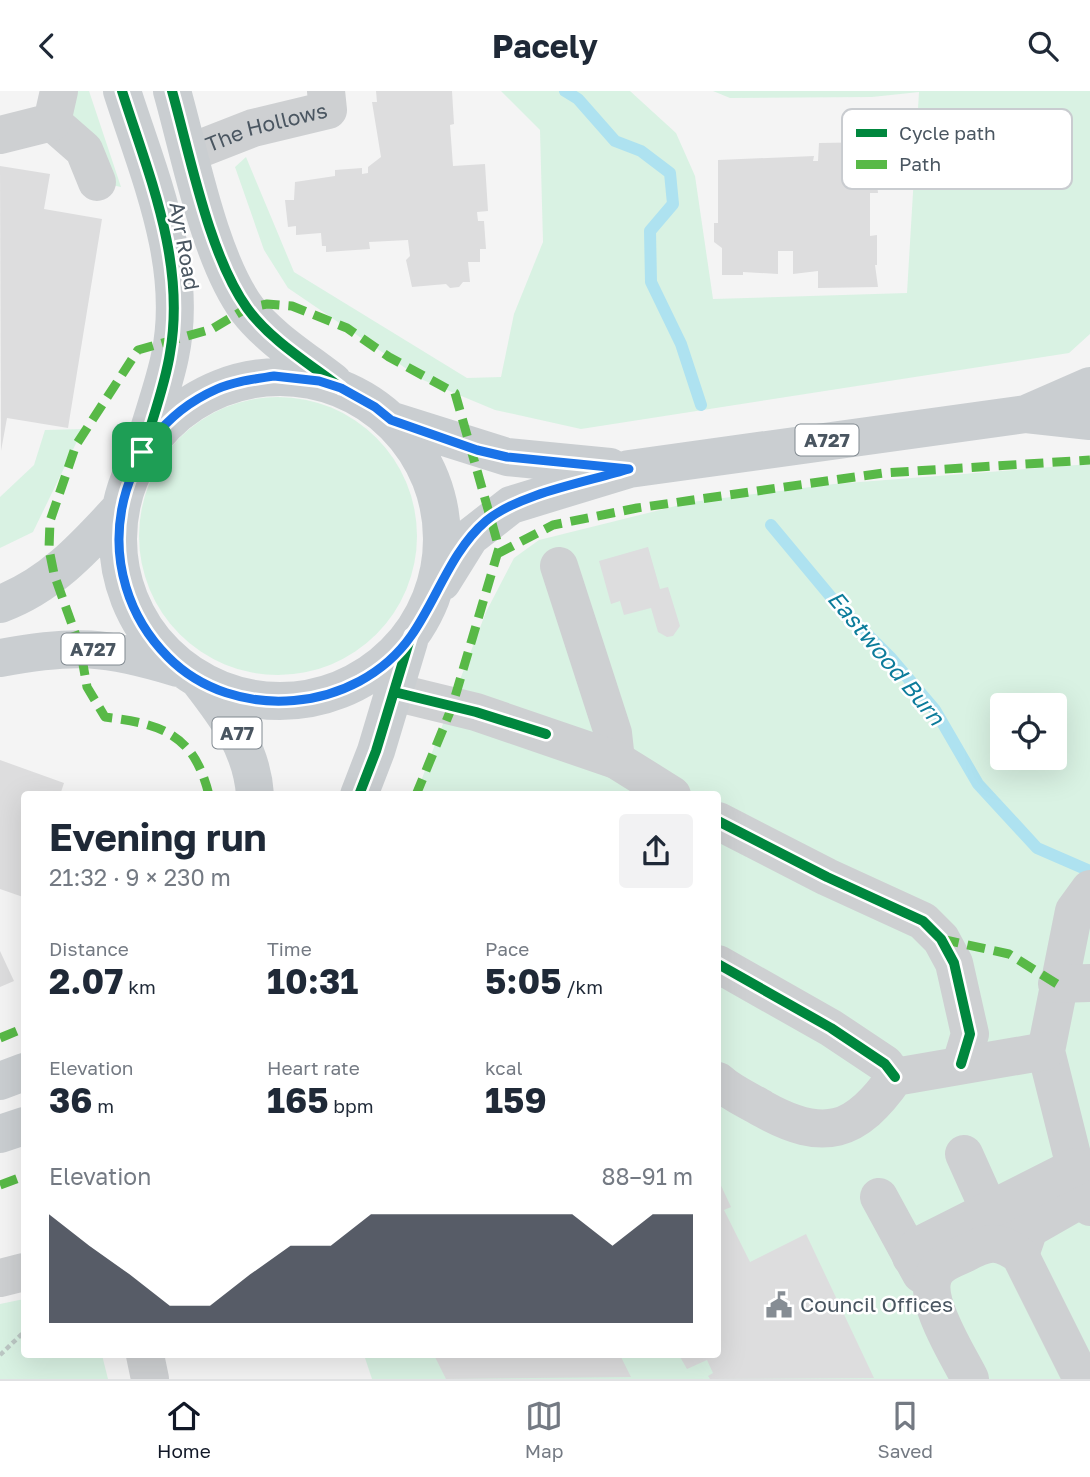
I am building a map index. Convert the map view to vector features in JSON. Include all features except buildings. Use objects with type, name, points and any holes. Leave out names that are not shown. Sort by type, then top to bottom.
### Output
[{"type":"main road","name":"Ayr Road","points":[[122,91],[160,212],[175,281],[170,356],[142,452]]},
{"type":"main road","name":"Ayr Road","points":[[172,91],[221,254],[247,309],[267,329],[341,388]]},
{"type":"main road","points":[[274,376],[319,381],[341,388],[375,407],[391,420],[418,453],[439,501],[442,544],[431,598],[411,635],[397,652],[361,680],[318,697],[267,701],[222,691],[191,675],[157,645],[141,625],[128,597],[117,547],[120,509],[128,480],[142,452],[174,415],[219,388],[274,376]]},
{"type":"main road","name":"A727","points":[[431,598],[470,537],[492,517],[511,505],[629,469],[1026,414],[1090,386]]},
{"type":"main road","points":[[1026,414],[1090,421]]},
{"type":"main road","name":"A727","points":[[391,420],[507,457],[629,469]]},
{"type":"main road","points":[[0,604],[33,589],[55,573],[80,552],[120,509]]},
{"type":"main road","points":[[360,791],[411,635]]},
{"type":"main road","name":"A727","points":[[0,658],[80,647],[122,651],[191,675]]},
{"type":"main road","name":"A77","points":[[191,675],[228,717],[242,743],[254,777],[256,791]]},
{"type":"main road","points":[[0,1081],[21,1073]]},
{"type":"main road","points":[[0,1134],[21,1127]]},
{"type":"street","name":"The Hollows","points":[[189,153],[253,128],[328,110],[326,91]]},
{"type":"street","points":[[0,135],[56,106],[84,150],[97,182]]},
{"type":"street","points":[[559,566],[612,733],[616,760]]},
{"type":"street","points":[[394,692],[476,712],[546,734],[616,760],[666,791]]},
{"type":"street","points":[[721,823],[827,877],[923,921],[941,939],[954,963],[970,1034],[961,1064]]},
{"type":"street","points":[[1083,1191],[1046,1051],[1074,983],[1074,911],[1087,893]]},
{"type":"street","points":[[721,966],[831,1028],[885,1064],[895,1077]]},
{"type":"street","points":[[721,1083],[780,1119],[813,1131],[851,1123],[877,1103],[895,1077],[1046,1051]]},
{"type":"street","points":[[964,1154],[1004,1236],[1082,1379]]},
{"type":"street","points":[[921,1269],[940,1266],[1004,1236],[1083,1191]]},
{"type":"street","points":[[1004,1236],[1022,1241],[1029,1229],[1083,1191]]},
{"type":"street","points":[[879,1198],[921,1269],[931,1298],[970,1379]]},
{"type":"street","points":[[0,1278],[21,1273]]},
{"type":"street","points":[[146,1358],[150,1379]]},
{"type":"path","points":[[0,1355],[21,1335]]},
{"type":"green space","points":[[73,91],[89,91],[121,187],[107,184],[71,118]]},
{"type":"green space","points":[[501,91],[630,91],[676,133],[695,176],[713,299],[907,293],[913,189],[1072,189],[1072,109],[918,109],[919,92],[872,97],[730,98],[713,91],[1090,91],[1090,334],[1069,353],[581,429],[495,410],[423,380],[288,288],[264,250],[235,167],[246,157],[294,272],[467,378],[501,377],[514,314],[543,242],[540,130]]},
{"type":"green space","points":[[278,397],[305,400],[331,408],[355,421],[376,438],[393,459],[406,483],[414,509],[417,536],[414,563],[406,589],[393,613],[376,634],[355,651],[331,664],[305,672],[278,675],[251,672],[225,664],[201,651],[180,634],[163,613],[150,589],[142,563],[139,536],[142,509],[150,483],[163,459],[180,438],[201,421],[225,408],[251,400]]},
{"type":"green space","points":[[83,429],[33,532],[0,548],[0,497],[34,465],[45,430]]},
{"type":"green space","points":[[1090,464],[1090,1379],[372,1379],[365,1358],[721,1358],[721,791],[417,791],[486,612],[514,558],[539,540],[692,502],[834,484]]},
{"type":"green space","points":[[21,1300],[21,1358],[103,1358],[108,1379],[0,1379],[0,1304]]},
{"type":"waterway","name":"Eastwood Burn","points":[[565,91],[578,99],[615,141],[641,151],[670,173],[673,204],[650,231],[651,282],[681,344],[701,405]]},
{"type":"waterway","name":"Eastwood Burn","points":[[771,525],[836,603],[890,657],[935,710],[978,784],[1037,848],[1090,871]]},
{"type":"marked path","points":[[208,791],[203,774],[185,745],[159,729],[105,717],[87,687],[80,647],[54,574],[49,549],[50,521],[76,445],[138,350],[212,329],[247,308],[267,304],[292,306],[347,328],[389,357],[455,393],[499,548],[452,707],[418,791]]},
{"type":"marked path","points":[[497,554],[553,525],[637,508],[883,473],[1090,460]]},
{"type":"marked path","points":[[941,939],[1009,954],[1057,984]]},
{"type":"marked path","points":[[0,1038],[21,1029]]},
{"type":"marked path","points":[[0,1185],[21,1177]]},
{"type":"cycle path","points":[[122,91],[162,220],[173,286],[174,319],[168,365],[143,452]]},
{"type":"cycle path","points":[[172,91],[211,233],[234,286],[247,308],[267,331],[341,388]]},
{"type":"cycle path","points":[[361,791],[376,751],[411,635]]},
{"type":"cycle path","points":[[394,692],[476,712],[546,734]]},
{"type":"cycle path","points":[[721,823],[827,877],[923,921],[941,939],[954,963],[970,1034],[961,1064]]},
{"type":"cycle path","points":[[721,966],[831,1028],[885,1064],[895,1077]]},
{"type":"place","name":"Council Offices","points":[[779,1305]]},
{"type":"route","points":[[274,376],[298,377],[341,388],[375,407],[391,420],[477,450],[507,457],[629,469],[511,505],[492,517],[470,537],[411,635],[397,652],[361,680],[341,690],[290,702],[244,698],[199,680],[171,660],[141,625],[120,573],[117,547],[120,509],[128,480],[142,452],[174,415],[195,401],[219,388],[244,380],[274,376]]}]
